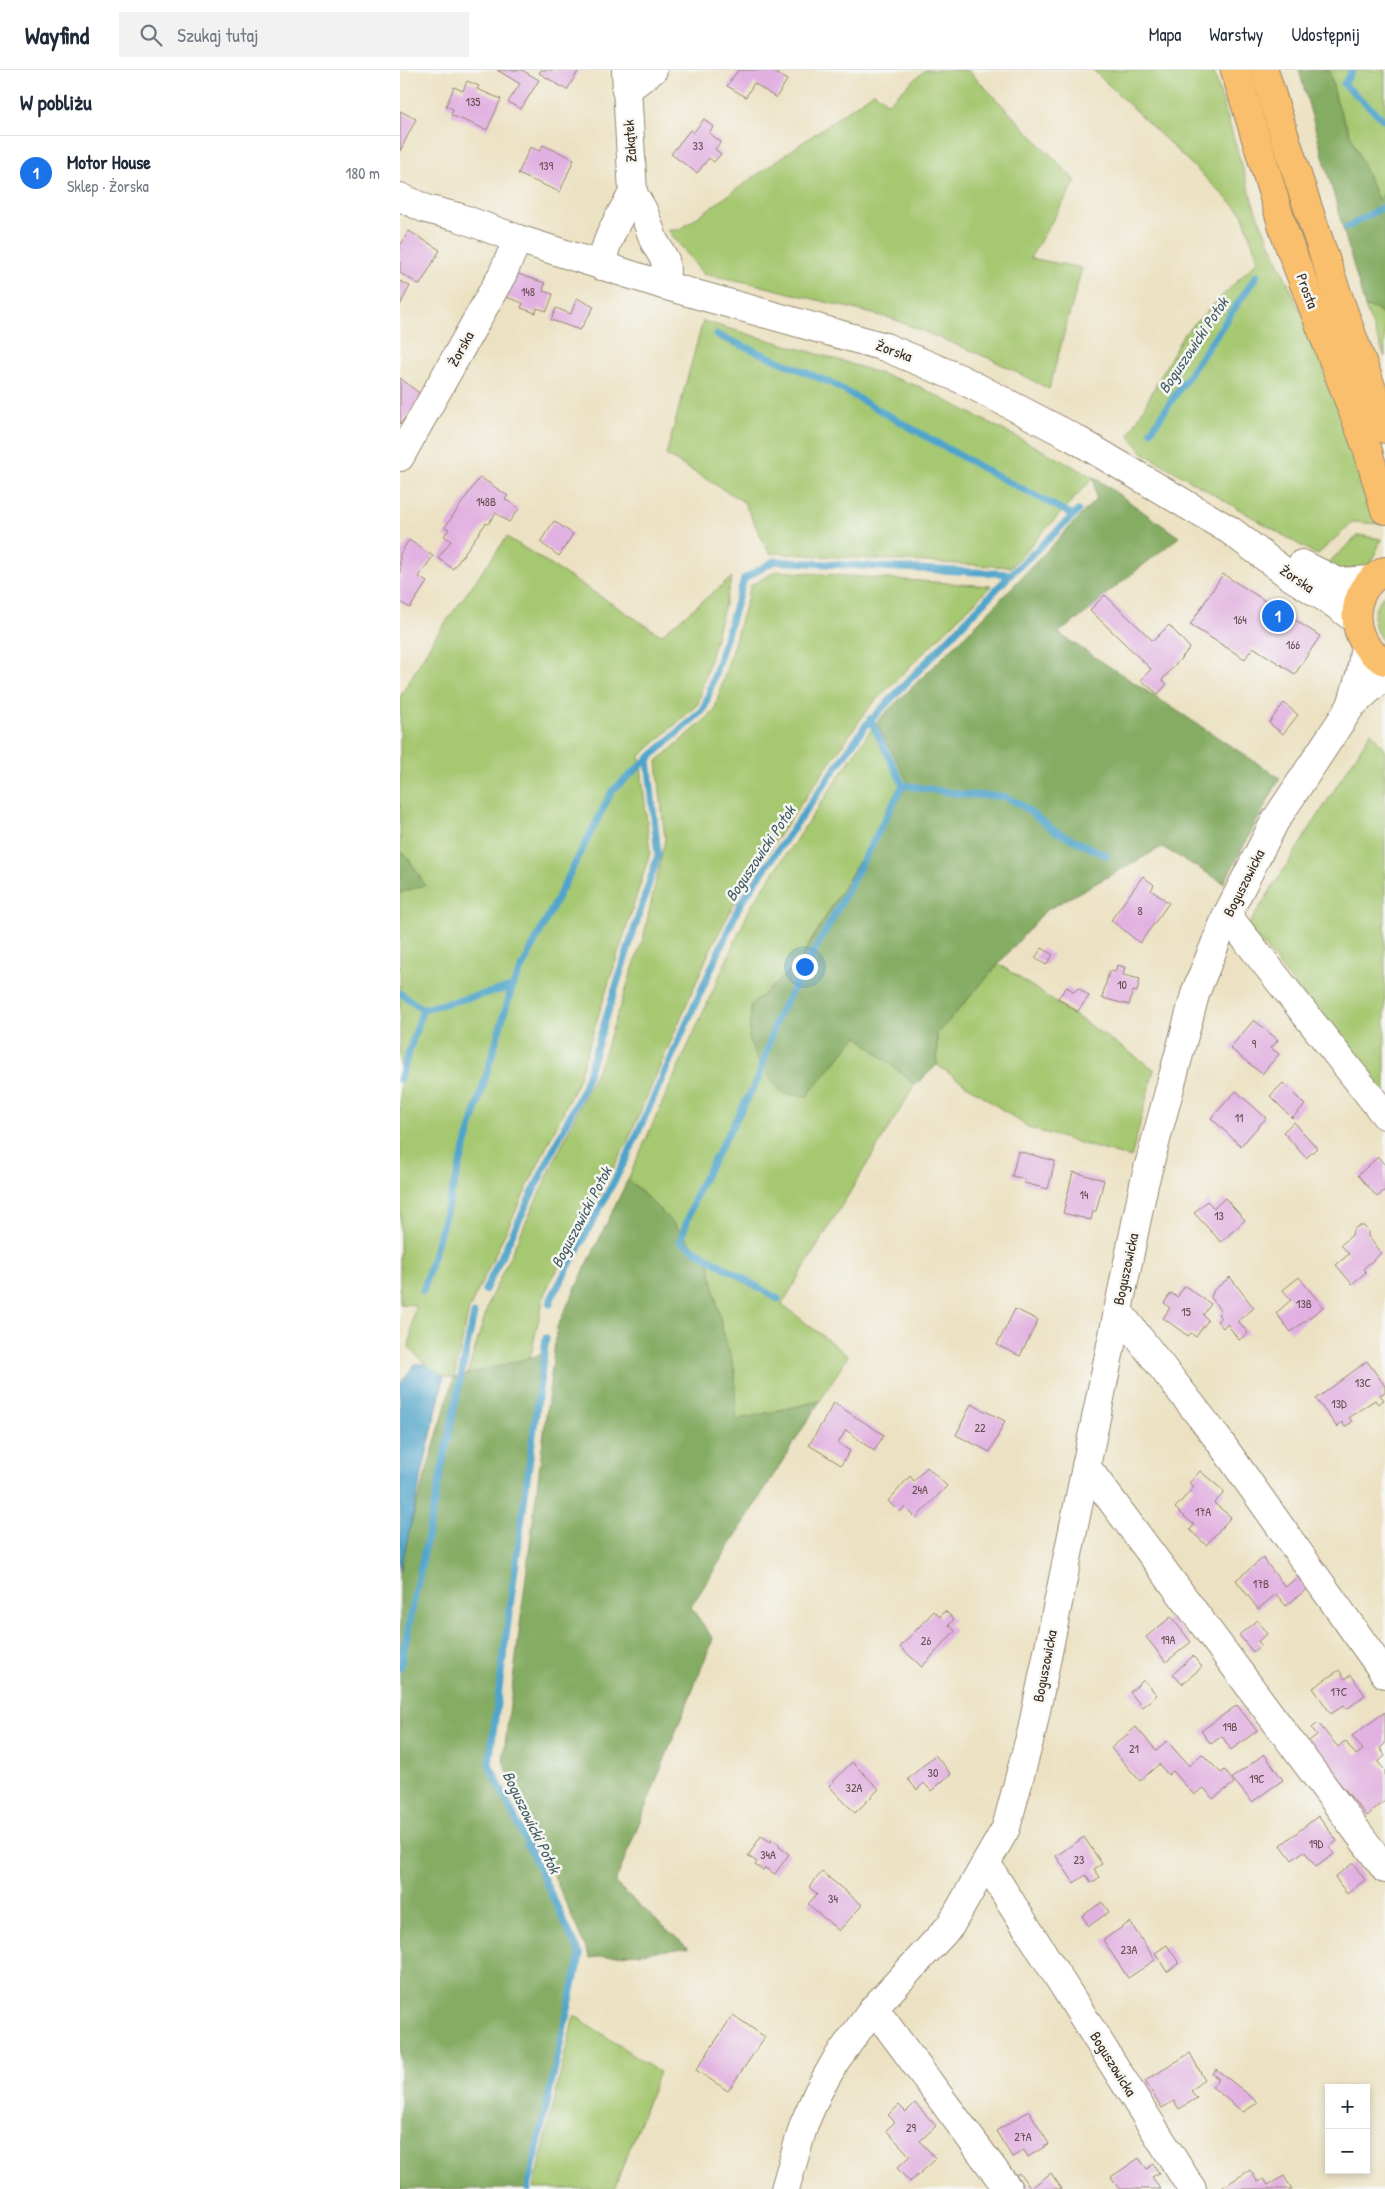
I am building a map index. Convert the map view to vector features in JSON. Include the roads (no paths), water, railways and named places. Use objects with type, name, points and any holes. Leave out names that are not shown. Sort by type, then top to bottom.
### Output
[{"type":"main road","name":"Prosta","points":[[1235,70],[1286,237],[1368,451],[1385,510]]},
{"type":"main road","name":"Prosta","points":[[1264,70],[1298,182],[1331,279],[1384,421]]},
{"type":"main road","points":[[1375,653],[1359,634],[1356,620],[1359,599],[1380,570]]},
{"type":"street","name":"Zakątek","points":[[653,70],[626,80],[633,193],[643,210],[654,241],[665,260],[666,271],[663,285]]},
{"type":"street","points":[[601,266],[604,247],[633,193]]},
{"type":"street","name":"Żorska","points":[[400,197],[426,209],[458,217],[601,266],[864,340],[983,389],[1026,412],[1240,537],[1338,582],[1380,570]]},
{"type":"street","name":"Żorska","points":[[400,457],[502,275],[518,238]]},
{"type":"street","name":"Żorska","points":[[1240,537],[1290,576],[1356,620]]},
{"type":"street","name":"Boguszowicka","points":[[1351,706],[1361,672],[1375,653]]},
{"type":"street","name":"Boguszowicka","points":[[786,2189],[804,2124],[818,2092],[836,2060],[874,2008],[950,1926],[1006,1828],[1032,1730],[1144,1184],[1194,1000],[1227,915],[1275,821],[1351,706],[1385,675]]},
{"type":"street","points":[[1227,915],[1385,1115]]},
{"type":"street","points":[[1118,1311],[1215,1435],[1385,1674]]},
{"type":"street","points":[[1086,1466],[1385,1869]]},
{"type":"street","name":"Boguszowicka","points":[[986,1863],[1192,2189]]},
{"type":"street","points":[[874,2008],[1008,2189]]},
{"type":"water","points":[[415,1364],[425,1364],[444,1377],[400,1572],[400,1384]]},
{"type":"waterway","points":[[1353,70],[1344,84],[1385,121]]},
{"type":"waterway","name":"Boguszowicki Potok","points":[[1347,227],[1385,206]]},
{"type":"waterway","name":"Boguszowicki Potok","points":[[1151,431],[1257,275]]},
{"type":"waterway","points":[[717,335],[831,383],[991,473],[1073,515]]},
{"type":"waterway","name":"Boguszowicki Potok","points":[[550,1304],[626,1159],[740,904],[866,725],[1011,574],[1078,511]]},
{"type":"waterway","points":[[400,993],[423,1009],[512,987],[612,791],[704,709],[744,579],[774,561],[1011,574]]},
{"type":"waterway","points":[[778,1299],[680,1241],[699,1187],[758,1079],[777,1018],[903,785],[870,719]]},
{"type":"waterway","points":[[485,1290],[584,1087],[658,855],[648,759]]},
{"type":"waterway","points":[[903,785],[967,795],[1003,796],[1020,804],[1055,831],[1107,856]]},
{"type":"waterway","points":[[423,1291],[512,987]]},
{"type":"waterway","points":[[400,1079],[423,1009]]},
{"type":"waterway","points":[[400,1668],[474,1314]]},
{"type":"waterway","name":"Boguszowicki Potok","points":[[528,2189],[580,1955],[489,1764],[546,1338]]},
{"type":"place","name":"Motor House","points":[[1278,616]]}]
